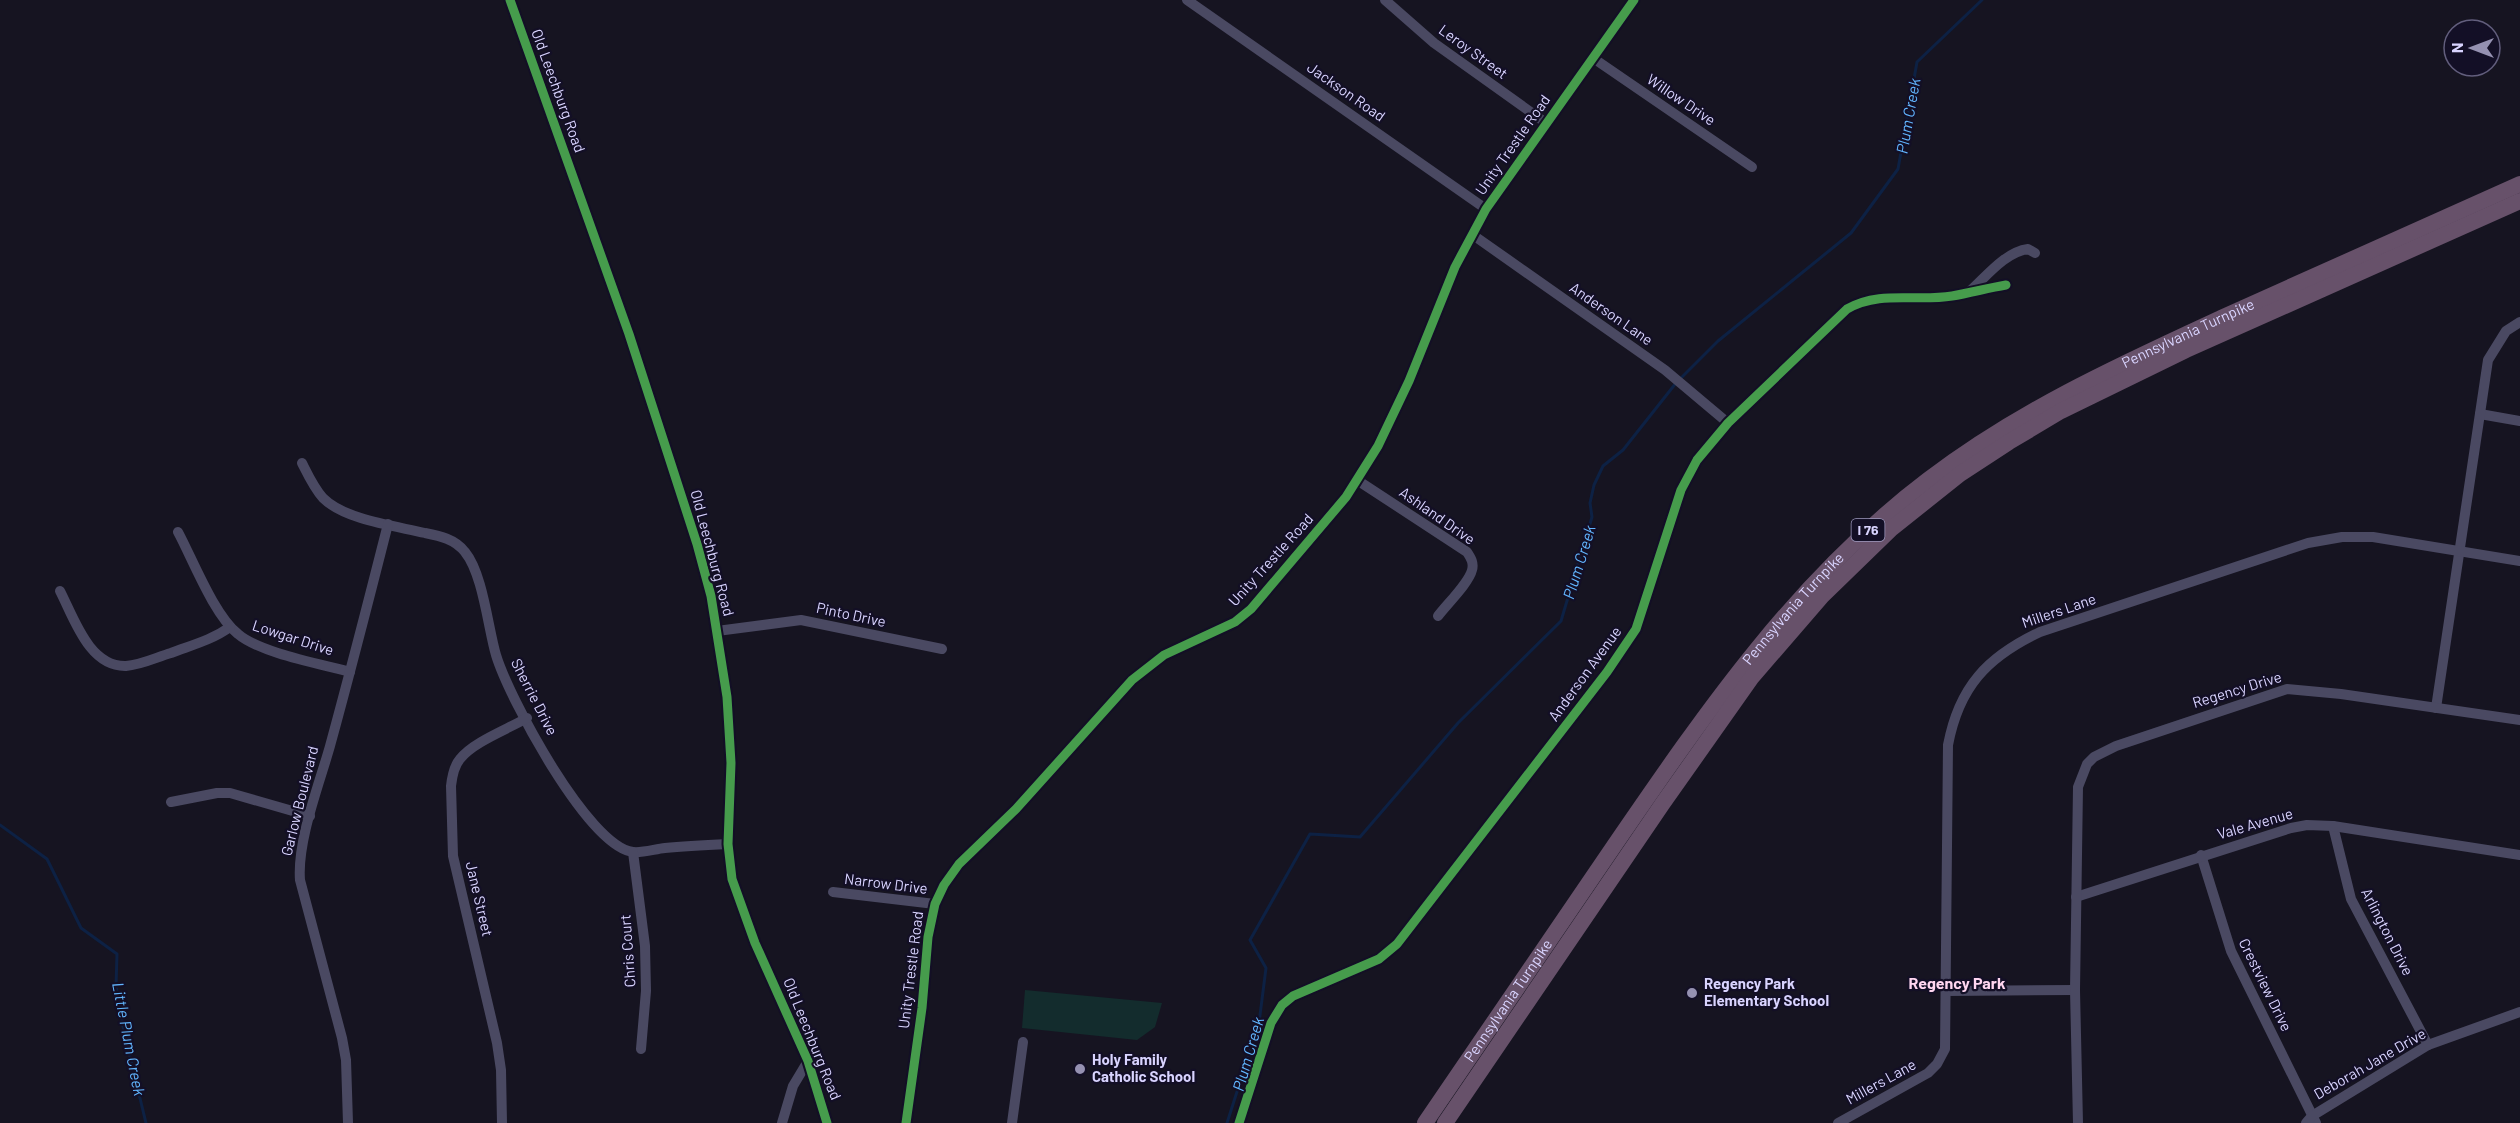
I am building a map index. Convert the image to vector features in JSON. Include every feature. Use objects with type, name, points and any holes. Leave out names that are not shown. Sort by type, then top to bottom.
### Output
[{"type":"highway","name":"Pennsylvania Turnpike","points":[[1425,1123],[1650,794],[1748,657],[1827,569],[1876,522],[1972,447],[2014,420],[2058,396],[2126,362],[2520,184]]},
{"type":"highway","name":"Pennsylvania Turnpike","points":[[1445,1123],[1663,803],[1752,677],[1822,596],[1891,529],[1960,474],[2061,411],[2218,336],[2520,201]]},
{"type":"street","name":"Old Leechburg Road","points":[[510,0],[639,363],[697,544],[717,631],[730,723],[728,844],[732,879],[737,899],[808,1061],[827,1123]]},
{"type":"street","name":"Jackson Road","points":[[1187,0],[1486,209]]},
{"type":"street","name":"Leroy Street","points":[[1385,0],[1434,43],[1546,123]]},
{"type":"street","name":"Unity Trestle Road","points":[[906,1123],[922,1008],[928,937],[935,904],[944,885],[959,864],[1016,809],[1132,680],[1164,654],[1235,622],[1251,609],[1346,497],[1378,446],[1409,381],[1455,267],[1486,209],[1634,0]]},
{"type":"street","name":"Willow Drive","points":[[1593,58],[1752,167]]},
{"type":"street","name":"Anderson Lane","points":[[1473,235],[1665,370],[1728,423]]},
{"type":"street","points":[[1968,292],[2011,256],[2028,249],[2035,253]]},
{"type":"street","name":"Anderson Avenue","points":[[1239,1123],[1271,1023],[1282,1005],[1293,996],[1379,959],[1397,944],[1607,672],[1636,629],[1682,490],[1697,460],[1728,423],[1847,309],[1859,302],[1882,297],[1952,296],[2006,285]]},
{"type":"street","points":[[2520,322],[2506,331],[2488,360],[2436,708],[2520,720]]},
{"type":"street","points":[[2480,414],[2520,421]]},
{"type":"street","name":"Sherrie Drive","points":[[302,464],[314,487],[332,506],[388,525],[445,538],[466,552],[473,566],[488,615],[497,656],[513,694],[557,777],[589,819],[617,845],[633,852]]},
{"type":"street","name":"Ashland Drive","points":[[1357,480],[1467,552],[1471,558],[1473,564],[1471,574],[1438,616]]},
{"type":"street","name":"Garlow Boulevard","points":[[348,1123],[346,1060],[342,1038],[299,869],[309,816],[350,672],[388,525]]},
{"type":"street","name":"Lowgar Drive","points":[[178,532],[219,612],[239,636],[259,646],[350,672]]},
{"type":"street","name":"Millers Lane","points":[[1838,1123],[1920,1078],[1937,1064],[1945,1049],[1948,745],[1952,724],[1965,693],[1992,660],[2012,645],[2040,632],[2308,543],[2342,537],[2373,537],[2520,561]]},
{"type":"street","points":[[60,591],[91,650],[106,662],[114,664],[128,666],[144,662],[217,637],[230,627]]},
{"type":"street","name":"Pinto Drive","points":[[717,631],[801,620],[942,649]]},
{"type":"street","name":"Regency Drive","points":[[2078,1123],[2075,990],[2078,787],[2084,770],[2094,757],[2177,725],[2288,689],[2436,708]]},
{"type":"street","name":"Jane Street","points":[[502,1123],[501,1070],[497,1043],[453,856],[451,786],[452,777],[460,759],[472,748],[527,718]]},
{"type":"street","points":[[171,802],[217,793],[230,793],[309,816]]},
{"type":"street","name":"Vale Avenue","points":[[2076,897],[2201,855],[2307,825],[2333,826],[2520,855]]},
{"type":"street","name":"Arlington Drive","points":[[2333,826],[2351,899],[2428,1045]]},
{"type":"street","points":[[633,852],[728,844]]},
{"type":"street","name":"Chris Court","points":[[633,852],[645,946],[646,991],[641,1049]]},
{"type":"street","name":"Crestview Drive","points":[[2201,855],[2231,951],[2311,1121]]},
{"type":"street","name":"Narrow Drive","points":[[833,892],[935,904]]},
{"type":"street","points":[[1946,991],[2075,990]]},
{"type":"street","name":"Deborah Jane Drive","points":[[2311,1121],[2428,1045],[2520,1012]]},
{"type":"street","points":[[1011,1123],[1023,1042]]},
{"type":"street","points":[[782,1123],[793,1086],[808,1061]]},
{"type":"green space","points":[[1025,990],[1162,1003],[1155,1027],[1137,1040],[1022,1028]]},
{"type":"waterway","name":"Plum Creek","points":[[1680,379],[1718,341],[1851,233],[1898,169],[1917,62],[1982,0]]},
{"type":"waterway","name":"Plum Creek","points":[[1227,1123],[1259,1023],[1266,968],[1250,940],[1310,834],[1360,837],[1458,723],[1561,621],[1592,517],[1590,503],[1594,485],[1603,466],[1623,450],[1676,383]]},
{"type":"waterway","name":"Little Plum Creek","points":[[0,825],[47,859],[81,928],[117,954],[116,986],[124,1032],[146,1123]]},
{"type":"cycle path","points":[[510,0],[629,334],[697,544],[711,596],[727,697],[731,763],[728,844],[732,879],[755,943],[808,1061],[827,1123]]},
{"type":"cycle path","points":[[906,1123],[922,1008],[928,937],[935,904],[944,885],[959,864],[1016,809],[1132,680],[1164,655],[1235,622],[1251,609],[1346,497],[1378,446],[1409,381],[1455,267],[1486,209],[1634,0]]},
{"type":"cycle path","points":[[1239,1123],[1271,1023],[1282,1005],[1293,996],[1379,959],[1397,944],[1607,672],[1636,629],[1681,490],[1697,460],[1728,423],[1847,309],[1860,303],[1885,298],[1939,298],[2006,285]]},
{"type":"place","name":"Regency Park Elementary School","points":[[1692,993]]},
{"type":"place","name":"Holy Family Catholic School","points":[[1080,1069]]},
{"type":"district","name":"Regency Park","points":[[1957,983]]}]
